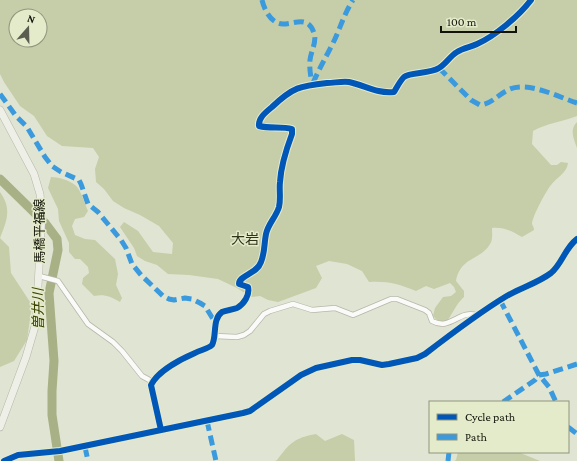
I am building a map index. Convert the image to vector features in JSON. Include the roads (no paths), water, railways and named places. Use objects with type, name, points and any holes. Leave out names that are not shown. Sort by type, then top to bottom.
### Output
[{"type":"main road","name":"馬橋平福線","points":[[0,110],[34,174],[40,194],[42,212],[37,318],[33,336],[0,427]]},
{"type":"street","points":[[161,430],[151,385],[168,368],[183,358],[210,347],[214,341],[218,316],[222,312],[241,305],[247,297],[249,291],[248,287],[239,284],[238,281],[260,267],[264,253],[266,234],[276,214],[279,204],[282,166],[292,134],[292,129],[287,127],[272,129],[259,126],[261,117],[278,101],[293,90],[302,86],[349,82],[376,91],[388,93],[394,92],[403,78],[407,75],[427,73],[439,68],[446,63],[452,55],[478,44],[499,31],[531,0]]},
{"type":"street","points":[[4,461],[22,454],[60,451],[250,411],[301,375],[316,368],[352,360],[360,360],[382,365],[417,358],[476,315],[516,290],[553,272],[567,249],[577,239]]},
{"type":"street","points":[[39,276],[55,280],[61,285],[88,324],[113,342],[142,376],[153,382]]},
{"type":"street","points":[[215,336],[244,336],[264,314],[293,304],[312,310],[335,308],[354,315],[386,300],[397,299],[425,310],[429,313],[432,321],[441,325],[448,324],[471,314],[476,315]]},
{"type":"waterway","name":"曽井川","points":[[0,179],[45,223],[57,239],[58,250],[49,293],[54,361],[52,415],[59,461]]},
{"type":"district","name":"大岩","points":[[245,239]]}]
